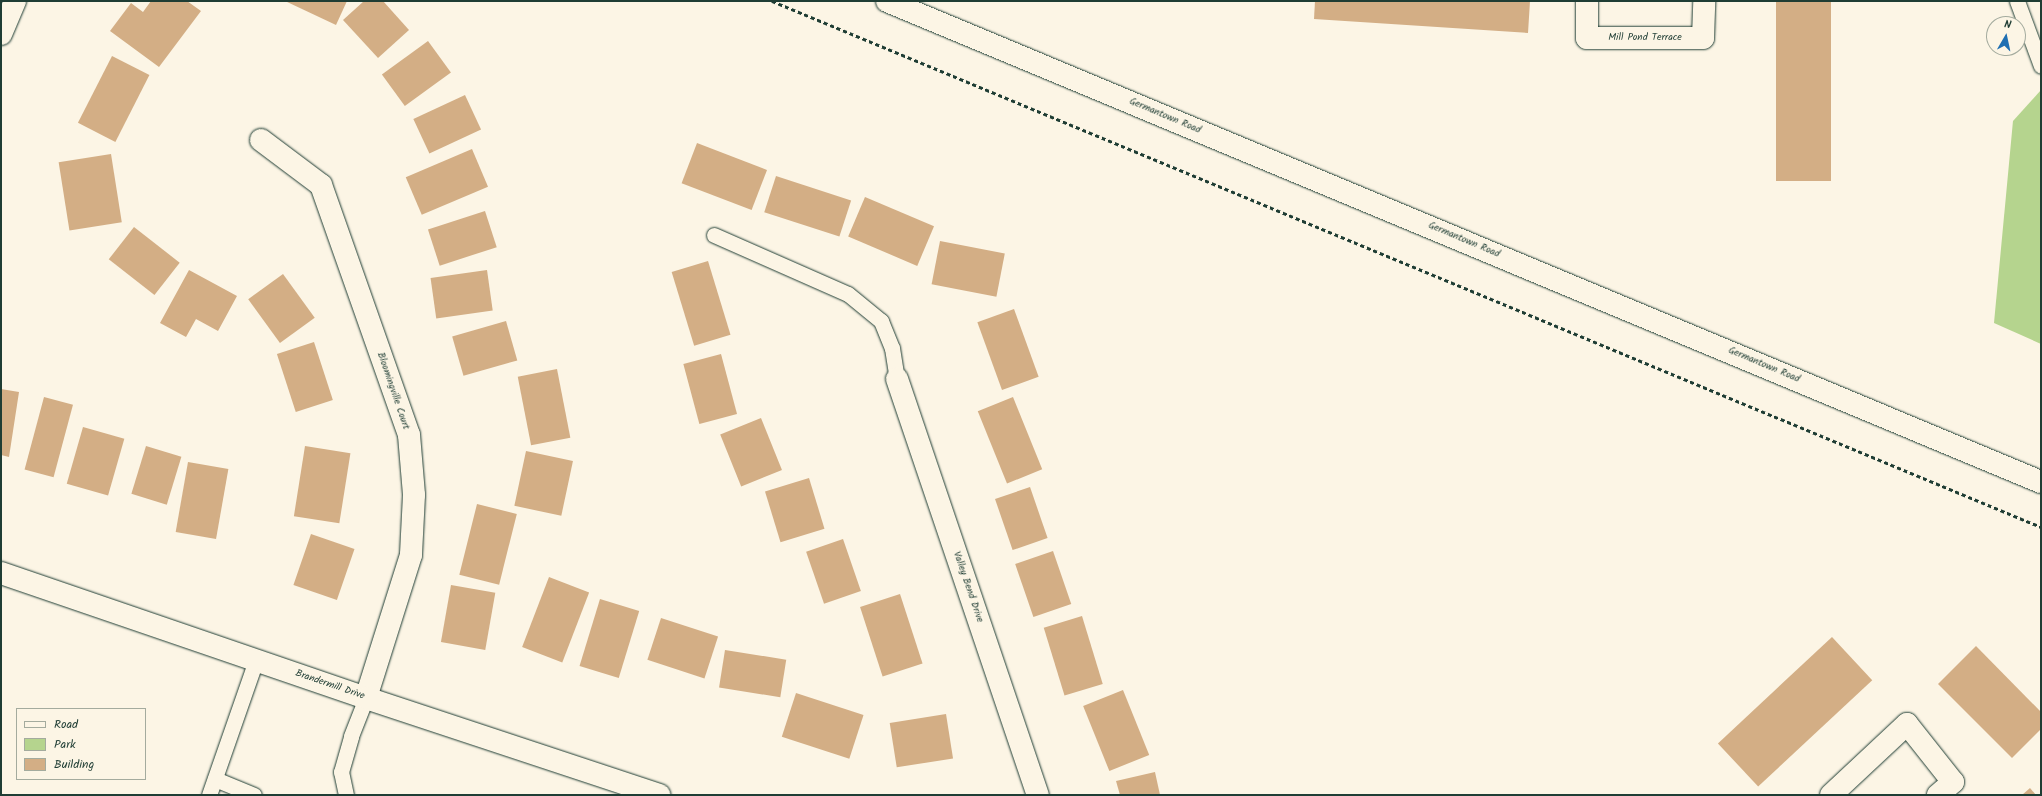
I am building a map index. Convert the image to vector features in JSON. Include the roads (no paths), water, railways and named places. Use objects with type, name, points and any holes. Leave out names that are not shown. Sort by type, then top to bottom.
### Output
[{"type":"street","points":[[1,34],[15,1]]},
{"type":"street","name":"Germantown Road","points":[[887,1],[2041,482]]},
{"type":"street","name":"Mill Pond Terrace","points":[[1587,1],[1587,38],[1703,38],[1704,1]]},
{"type":"street","name":"Bloomingville Court","points":[[261,140],[320,185],[409,436],[414,495],[411,554],[366,698]]},
{"type":"street","name":"Valley Bend Drive","points":[[897,379],[1038,795]]},
{"type":"street","name":"Brandermill Drive","points":[[1,573],[366,698],[659,795]]},
{"type":"street","points":[[1831,795],[1907,724],[1953,782],[1938,795]]},
{"type":"lane","points":[[2017,1],[2041,66]]},
{"type":"lane","points":[[714,235],[848,294],[881,321],[892,348],[897,379]]},
{"type":"lane","points":[[209,795],[256,660]]},
{"type":"lane","points":[[346,795],[341,772],[351,736],[366,698]]},
{"type":"lane","points":[[215,779],[254,795]]}]
